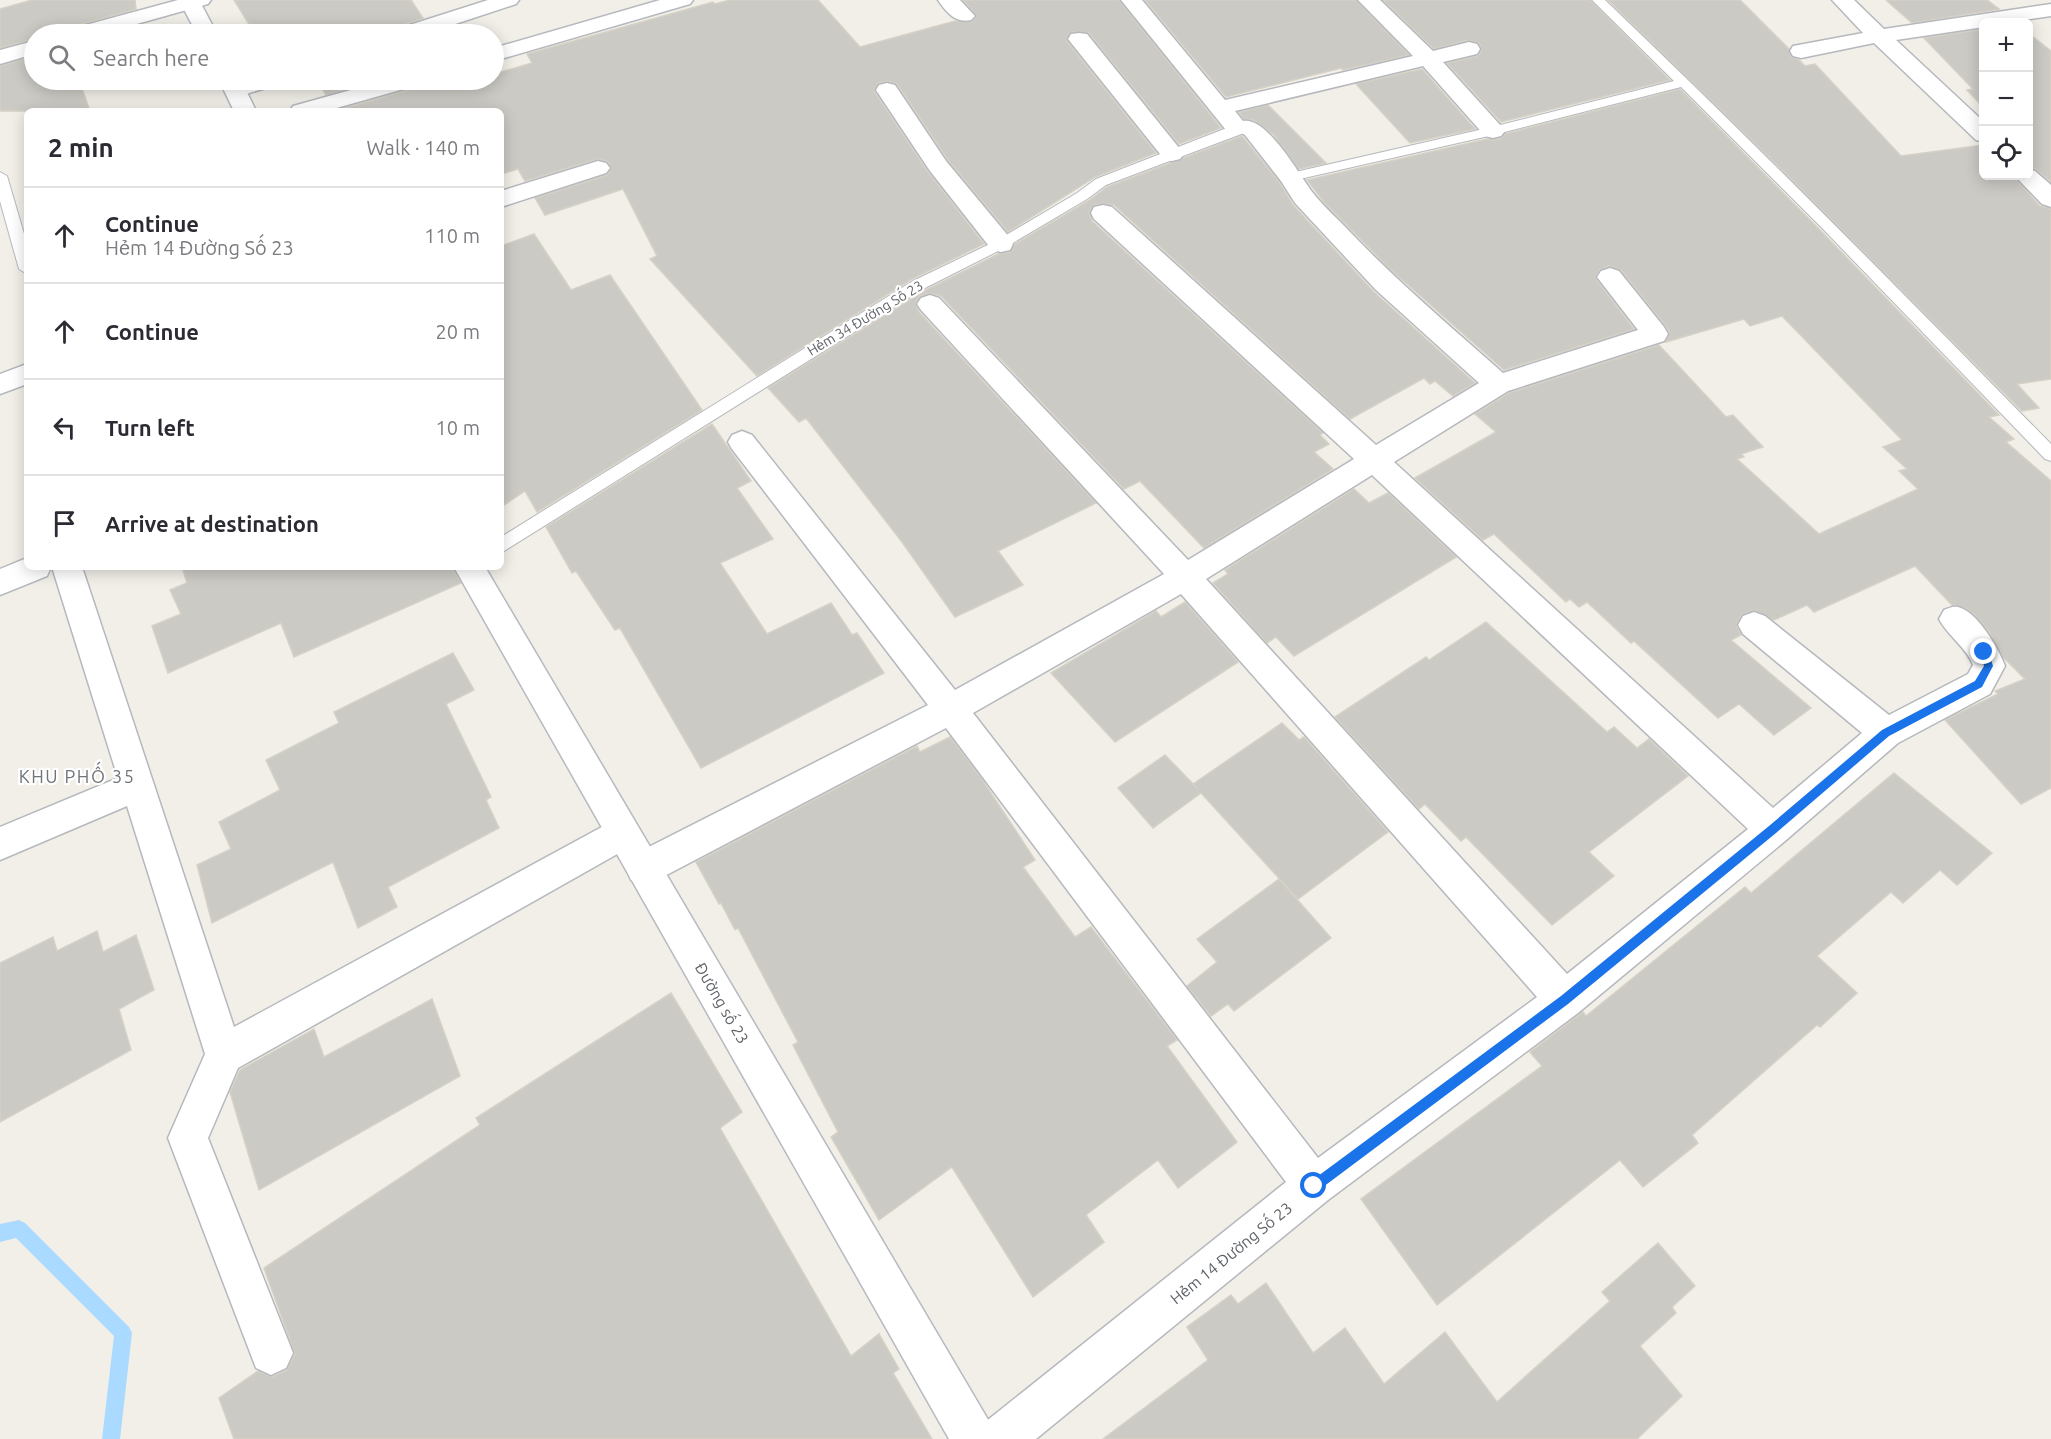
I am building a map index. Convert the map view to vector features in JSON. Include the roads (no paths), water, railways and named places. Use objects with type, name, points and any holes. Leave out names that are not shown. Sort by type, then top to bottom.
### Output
[{"type":"street","points":[[436,24],[509,0]]},
{"type":"street","points":[[504,52],[683,0]]},
{"type":"street","points":[[948,0],[964,16]]},
{"type":"street","points":[[1131,0],[1220,108],[1242,128],[1253,130],[1291,177],[1304,198],[1385,284],[1498,384]]},
{"type":"street","points":[[1368,0],[1428,59],[1493,131]]},
{"type":"street","points":[[1842,0],[1979,131]]},
{"type":"street","points":[[114,24],[194,1],[203,24]]},
{"type":"street","points":[[1801,51],[1879,36],[2051,10]]},
{"type":"street","points":[[1079,39],[1172,154]]},
{"type":"street","points":[[1220,108],[1468,49]]},
{"type":"street","points":[[0,57],[24,50]]},
{"type":"street","points":[[235,90],[244,108]]},
{"type":"street","points":[[312,108],[375,90]]},
{"type":"street","points":[[887,90],[938,166],[1001,244]]},
{"type":"street","points":[[504,198],[598,168]]},
{"type":"street","points":[[2031,180],[2051,199]]},
{"type":"street","points":[[1103,213],[1374,460],[1773,830]]},
{"type":"street","points":[[644,868],[951,709],[1185,577],[1498,384],[1655,334],[1610,277]]},
{"type":"street","points":[[930,304],[1185,577],[1564,1000]]},
{"type":"street","points":[[0,384],[24,375]]},
{"type":"street","points":[[742,442],[951,709],[1314,1186]]},
{"type":"street","points":[[0,583],[29,570]]},
{"type":"street","points":[[69,570],[224,1054]]},
{"type":"street","name":"Đường số 23","points":[[471,570],[974,1439]]},
{"type":"street","name":"Hẻm 14 Đường Số 23","points":[[1000,1439],[1314,1186],[1564,1000],[1773,830],[1886,733],[1979,684],[1989,666],[1984,652],[1955,619]]},
{"type":"street","points":[[1754,625],[1886,733]]},
{"type":"street","points":[[0,844],[138,786]]},
{"type":"street","points":[[271,1353],[188,1138],[224,1054],[623,833]]},
{"type":"lane","points":[[1598,0],[1685,82],[2051,455]]},
{"type":"lane","points":[[1291,177],[1493,131],[1685,82]]},
{"type":"lane","name":"Hẻm 34 Đường Số 23","points":[[504,544],[918,285],[1001,244],[1082,196],[1101,182],[1242,128]]},
{"type":"lane","points":[[0,176],[24,259]]},
{"type":"waterway","points":[[0,1233],[19,1229],[123,1333],[111,1439]]},
{"type":"district","name":"KHU PHỐ 35","points":[[77,777]]}]
